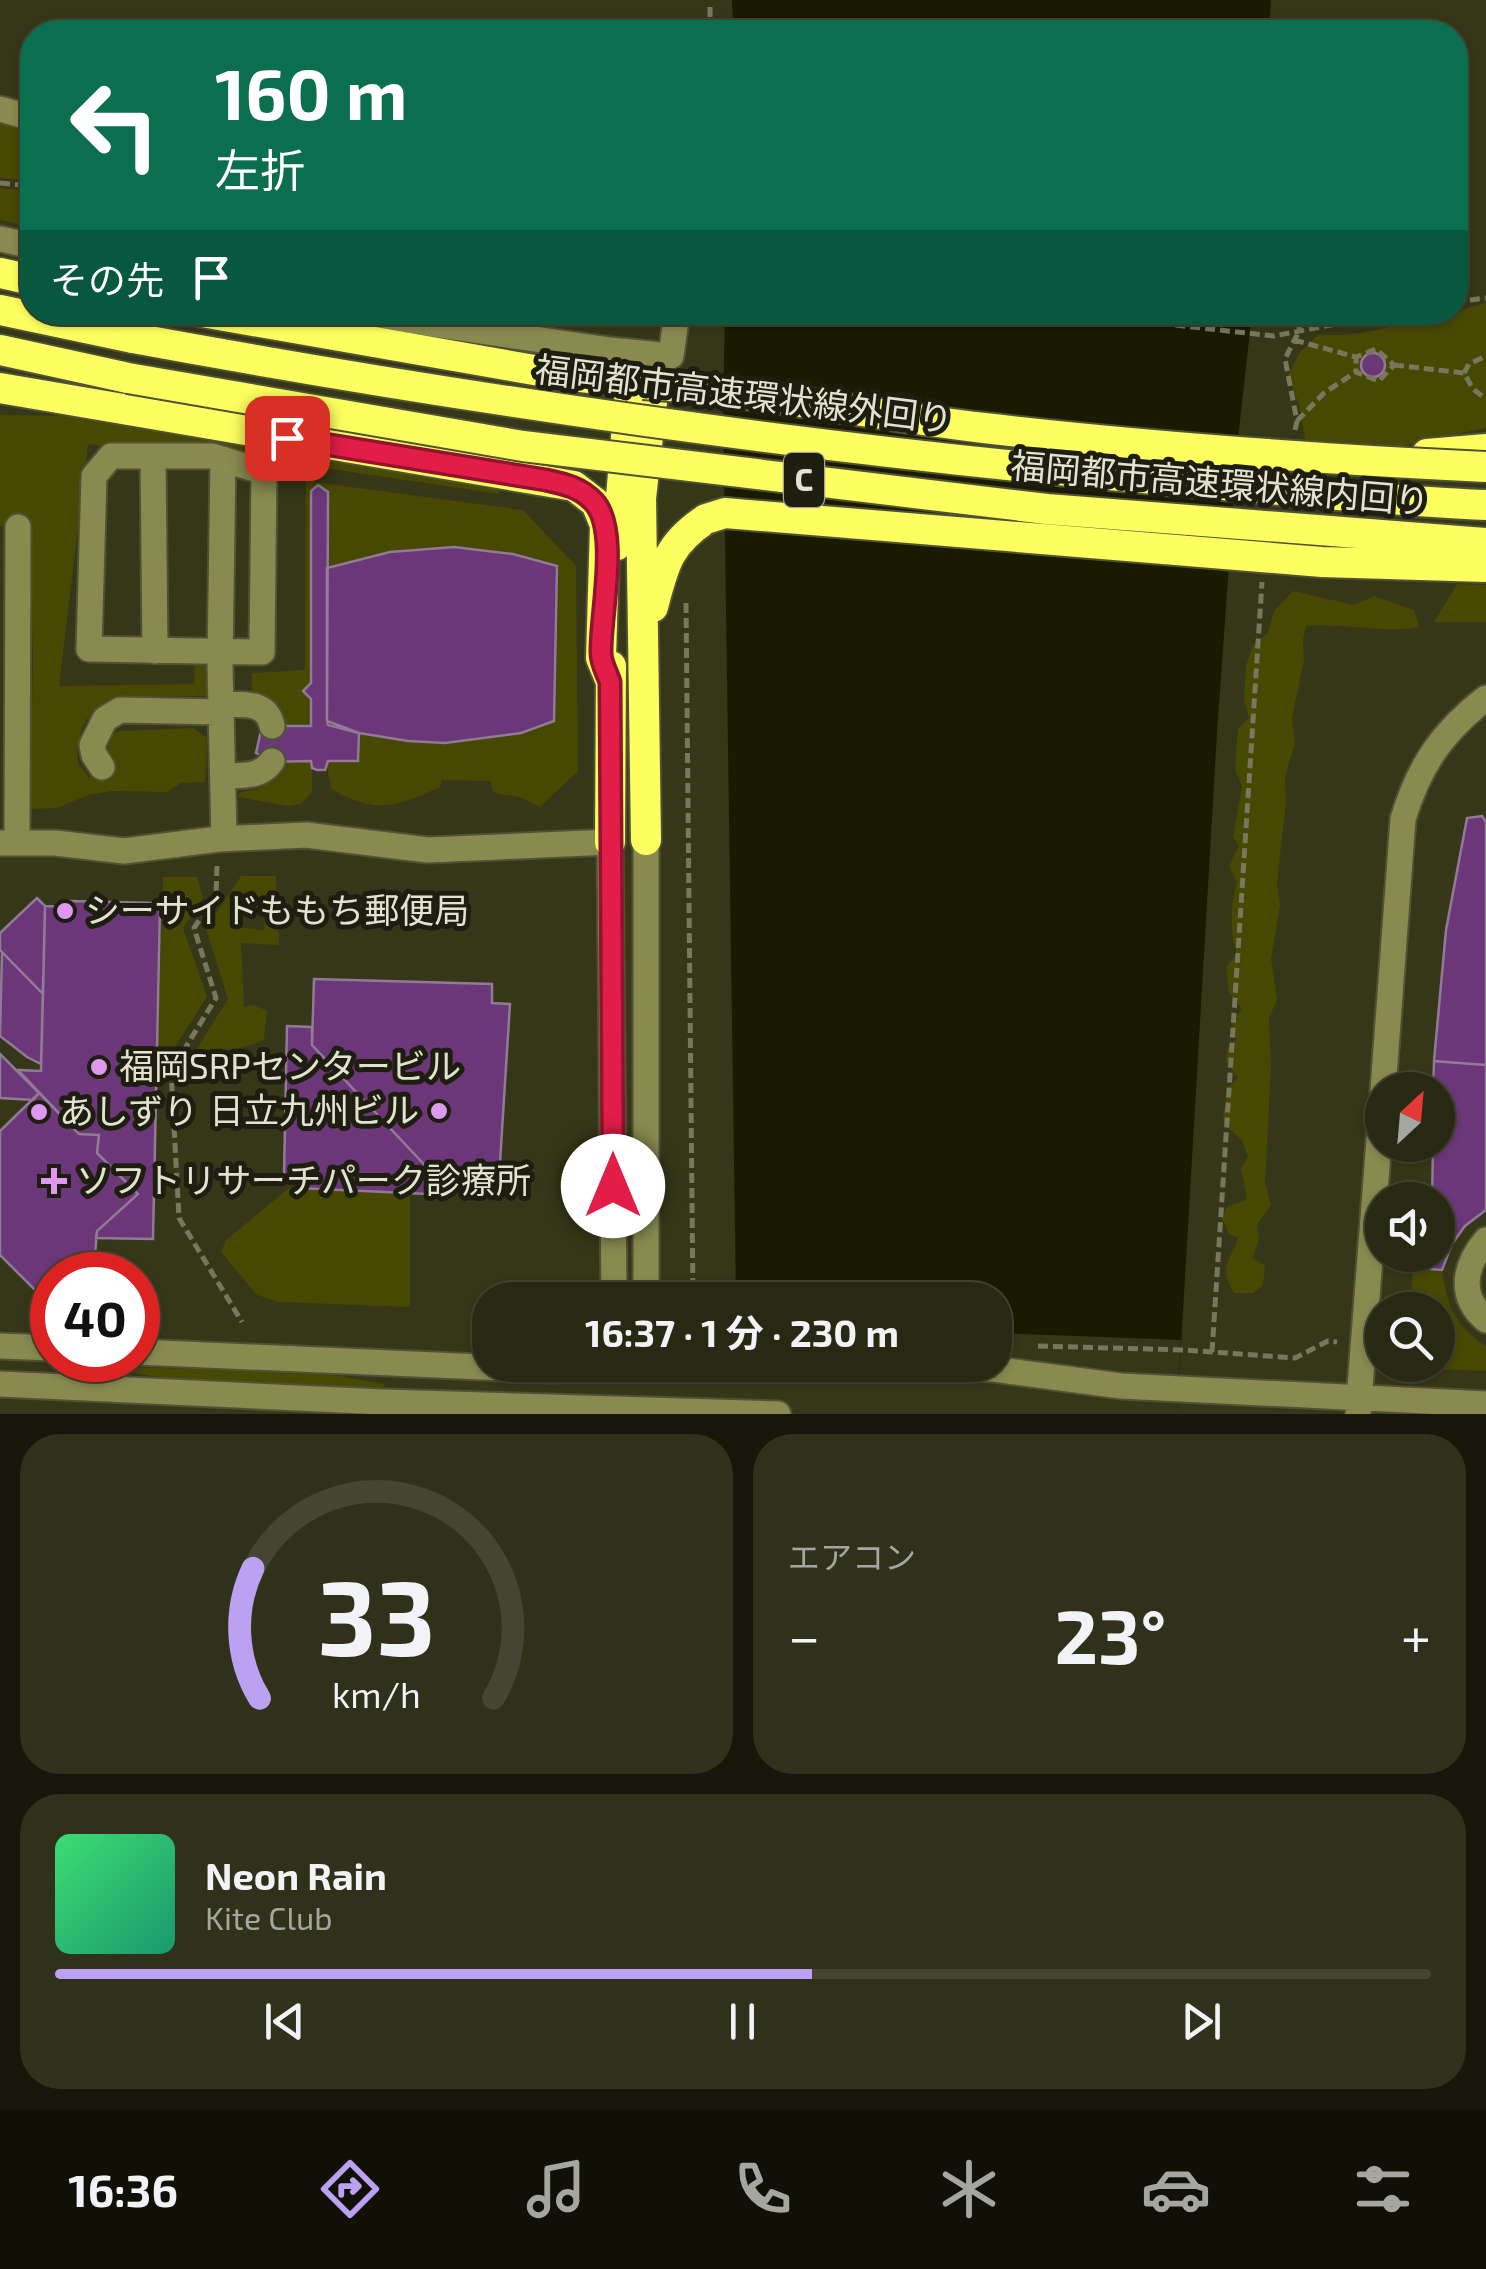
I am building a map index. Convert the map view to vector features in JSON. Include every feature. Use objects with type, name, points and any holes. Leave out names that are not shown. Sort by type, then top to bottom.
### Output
[{"type":"highway","name":"福岡都市高速環状線外回り","points":[[71,325],[330,374],[724,434],[1045,470],[1486,505]]},
{"type":"highway","points":[[278,325],[563,374],[724,389],[986,428],[1359,461],[1486,467]]},
{"type":"highway","name":"福岡都市高速環状線内回り","points":[[0,350],[128,378],[398,426],[596,455],[1047,509],[1486,542]]},
{"type":"highway","points":[[644,384],[652,402],[641,498],[646,840]]},
{"type":"highway","points":[[610,842],[610,682],[620,492],[629,401],[644,384]]},
{"type":"highway","points":[[0,388],[574,486],[596,503],[605,525],[601,658],[610,682]]},
{"type":"highway","points":[[0,398],[59,400]]},
{"type":"highway","points":[[1359,461],[1486,449]]},
{"type":"highway","points":[[642,623],[653,608],[665,564],[683,534],[725,513],[1322,562],[1486,567]]},
{"type":"street","points":[[443,325],[671,356],[675,325]]},
{"type":"street","points":[[111,456],[152,456],[212,456],[264,472],[262,652],[89,649],[94,476],[111,456]]},
{"type":"street","points":[[152,456],[155,651]]},
{"type":"street","points":[[223,459],[220,653],[224,838]]},
{"type":"street","points":[[18,527],[10,665],[9,843],[124,851],[224,838],[306,834],[428,850],[610,842],[614,1282]]},
{"type":"street","points":[[1384,1072],[1403,819],[1414,783],[1434,750],[1460,719],[1486,698]]},
{"type":"street","points":[[102,766],[92,745],[105,719],[120,710],[255,705],[264,710],[272,726]]},
{"type":"street","points":[[223,776],[256,774],[272,762]]},
{"type":"street","points":[[646,840],[646,1282]]},
{"type":"street","points":[[1369,1292],[1378,1162]]},
{"type":"street","points":[[1486,1240],[1473,1256],[1466,1276],[1468,1295],[1476,1312],[1486,1320]]},
{"type":"street","points":[[0,1346],[30,1347]]},
{"type":"street","points":[[1359,1407],[1365,1351]]},
{"type":"street","points":[[160,1353],[472,1367]]},
{"type":"street","points":[[1012,1372],[1121,1386],[1214,1390],[1359,1407],[1486,1404]]},
{"type":"street","points":[[620,1382],[636,1412]]},
{"type":"street","points":[[636,1412],[648,1382]]},
{"type":"street","points":[[0,1384],[636,1412],[778,1414]]},
{"type":"path","points":[[710,4],[710,20]]},
{"type":"path","points":[[1174,325],[1274,336],[1330,325]]},
{"type":"path","points":[[1293,439],[1297,421],[1285,359],[1299,325]]},
{"type":"path","points":[[1294,340],[1356,357],[1376,349],[1394,365],[1464,372]]},
{"type":"path","points":[[1464,372],[1486,356]]},
{"type":"path","points":[[1356,357],[1356,372]]},
{"type":"path","points":[[1356,372],[1378,382],[1394,365]]},
{"type":"path","points":[[1297,421],[1324,394],[1356,372]]},
{"type":"path","points":[[1464,372],[1473,389],[1486,400]]},
{"type":"path","points":[[1212,1352],[1262,582]]},
{"type":"path","points":[[686,602],[693,1282]]},
{"type":"path","points":[[217,866],[216,896],[194,928],[216,998],[170,1071],[174,1154],[179,1218],[242,1322]]},
{"type":"path","points":[[1033,1346],[1295,1358],[1328,1341],[1365,1342]]},
{"type":"shaded area","points":[[732,0],[1271,0],[1270,20],[733,20]]},
{"type":"shaded area","points":[[0,121],[20,126],[20,180],[0,178]]},
{"type":"shaded area","points":[[0,188],[20,190],[20,224],[0,220]]},
{"type":"shaded area","points":[[1486,303],[1486,428],[1402,446],[1363,449],[1306,444],[1300,408],[1288,375],[1300,352],[1319,334],[1343,335],[1397,325],[1468,325],[1471,307]]},
{"type":"shaded area","points":[[725,325],[1251,325],[1238,439],[1217,733],[1177,1414],[890,1382],[1012,1382],[1012,1282],[736,1282]]},
{"type":"shaded area","points":[[0,415],[84,416],[493,482],[500,494],[311,466],[299,479],[272,477],[88,444],[59,686],[194,684],[195,664],[208,663],[209,696],[118,696],[107,701],[86,722],[79,741],[78,763],[89,778],[113,757],[107,750],[112,735],[119,731],[193,728],[207,738],[205,782],[181,783],[167,792],[112,791],[88,795],[57,808],[30,809],[30,527],[0,526]]},
{"type":"shaded area","points":[[306,481],[523,510],[576,566],[578,771],[540,807],[520,797],[498,794],[492,790],[491,781],[442,780],[440,787],[410,800],[373,805],[331,789],[327,768],[312,769],[312,792],[301,804],[288,806],[238,797],[239,793],[257,789],[274,777],[282,738],[281,717],[276,707],[252,691],[252,673],[305,670]]},
{"type":"shaded area","points":[[1457,584],[1486,585],[1486,622],[1434,622]]},
{"type":"shaded area","points":[[1293,591],[1354,605],[1374,596],[1414,610],[1419,627],[1306,626],[1304,660],[1292,718],[1295,743],[1285,776],[1277,883],[1280,905],[1271,959],[1277,1000],[1269,1018],[1271,1065],[1265,1183],[1271,1205],[1257,1225],[1259,1240],[1252,1258],[1265,1265],[1263,1285],[1253,1293],[1234,1293],[1226,1271],[1238,1238],[1229,1234],[1222,1219],[1227,1207],[1247,1199],[1241,1168],[1248,1157],[1242,1140],[1226,1126],[1223,1116],[1228,1088],[1238,1078],[1226,1061],[1227,1048],[1236,1040],[1232,1022],[1242,1009],[1229,993],[1226,967],[1237,954],[1232,919],[1237,883],[1229,865],[1239,846],[1233,837],[1242,787],[1235,769],[1238,729],[1249,717],[1244,702],[1246,666],[1253,645],[1268,633],[1274,611]]},
{"type":"shaded area","points":[[241,876],[276,876],[276,898],[241,896],[238,927],[264,930],[265,905],[278,906],[279,945],[241,943],[244,1007],[267,1010],[264,1040],[213,1054],[187,1077],[181,1074],[228,999],[206,928]]},
{"type":"shaded area","points":[[163,877],[197,877],[203,898],[183,928],[207,997],[157,1071]]},
{"type":"shaded area","points":[[289,1188],[410,1193],[410,1307],[279,1302],[257,1295],[221,1252],[226,1240]]},
{"type":"shaded area","points":[[1413,1272],[1442,1272],[1446,1292],[1411,1292]]},
{"type":"shaded area","points":[[1455,1316],[1466,1331],[1486,1346],[1486,1371],[1455,1370]]},
{"type":"shaded area","points":[[160,1368],[323,1373],[384,1384],[384,1388],[163,1378]]},
{"type":"pier","points":[[1012,1334],[1181,1340],[1177,1414],[736,1414],[737,1382],[1012,1382]]},
{"type":"building","points":[[1373,353],[1385,365],[1373,377],[1361,365]]},
{"type":"building","points":[[318,485],[328,492],[327,721],[328,725],[359,733],[358,761],[328,761],[325,770],[312,768],[311,761],[261,762],[256,753],[262,726],[311,726],[311,699],[303,691],[311,683],[311,491]]},
{"type":"building","points":[[454,547],[513,554],[557,566],[554,721],[521,733],[445,743],[359,733],[327,721],[327,568],[390,552]]},
{"type":"building","points":[[1482,816],[1486,822],[1486,1065],[1434,1061],[1446,930],[1467,818]]},
{"type":"building","points":[[37,898],[45,906],[43,994],[0,950],[0,933]]},
{"type":"building","name":"福岡SRPセンタービル","points":[[70,901],[155,903],[155,907],[160,907],[153,1239],[96,1238],[97,1231],[138,1194],[97,1153],[99,1135],[79,1134],[18,1070],[41,1071],[45,906],[70,907]]},
{"type":"building","points":[[2,952],[43,994],[41,1064],[0,1036]]},
{"type":"building","name":"日立九州ビル","points":[[314,979],[492,984],[492,1003],[510,1004],[499,1178],[436,1177],[312,1045]]},
{"type":"building","points":[[287,1026],[312,1027],[312,1045],[436,1177],[450,1178],[449,1195],[298,1188],[298,1174],[284,1175]]},
{"type":"building","points":[[0,1054],[39,1093],[33,1100],[0,1098]]},
{"type":"building","points":[[1434,1061],[1486,1065],[1486,1210],[1465,1226],[1455,1240],[1455,1182],[1432,1182],[1433,1162],[1455,1162],[1455,1072],[1434,1072]]},
{"type":"building","points":[[39,1093],[79,1134],[99,1135],[97,1153],[138,1194],[97,1231],[95,1252],[30,1252],[30,1285],[0,1255],[0,1131]]},
{"type":"place","name":"シーサイドももち郵便局","points":[[65,911]]},
{"type":"place","name":"福岡SRPセンタービル","points":[[99,1067]]},
{"type":"place","name":"日立九州ビル","points":[[439,1111]]},
{"type":"place","name":"あしずり","points":[[39,1112]]},
{"type":"place","name":"ソフトリサーチパーク診療所","points":[[54,1181]]},
{"type":"route","points":[[287,438],[546,480],[574,486],[596,503],[605,525],[601,658],[610,682],[613,1186]]}]
